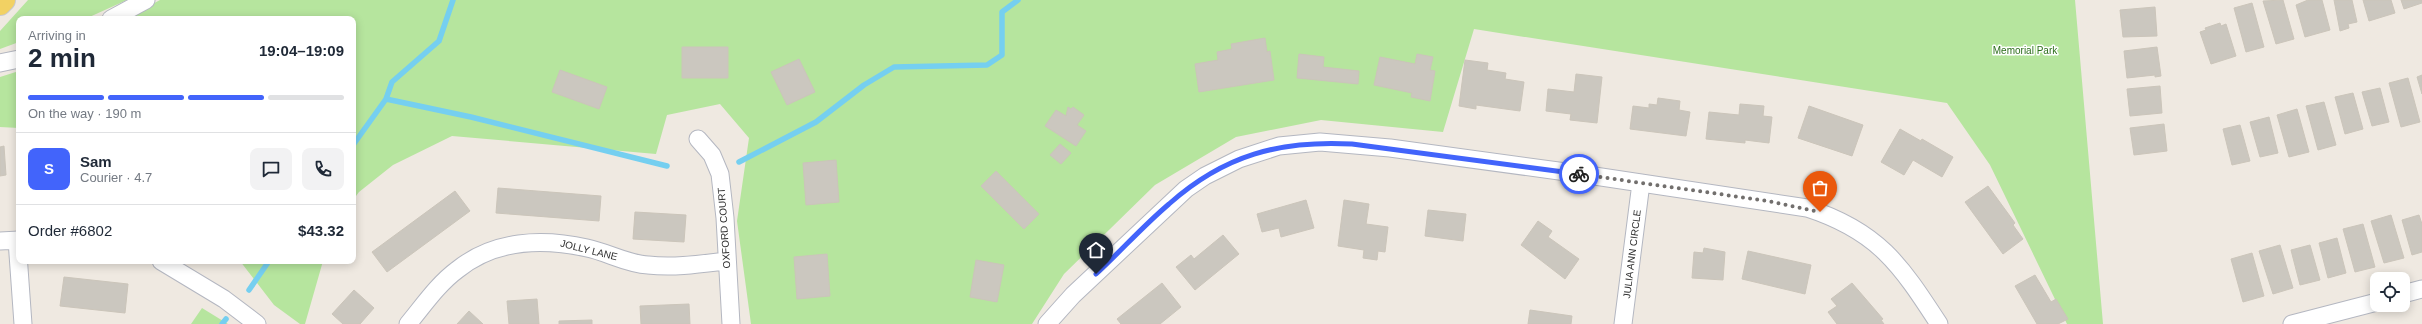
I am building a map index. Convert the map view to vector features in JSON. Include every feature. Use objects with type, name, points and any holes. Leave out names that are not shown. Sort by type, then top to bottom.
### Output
[{"type":"main road","points":[[0,4],[4,0]]},
{"type":"street","points":[[117,16],[146,0]]},
{"type":"street","points":[[0,63],[16,60]]},
{"type":"street","name":"OXFORD COURT","points":[[698,139],[712,155],[720,174],[725,218],[726,261],[731,324]]},
{"type":"street","points":[[1048,324],[1073,295],[1186,189],[1205,176],[1239,159],[1279,146],[1320,142],[1352,144],[1641,183],[1807,208],[1834,217],[1882,247],[1898,265],[1939,324]]},
{"type":"street","name":"JULIA ANN CIRCLE","points":[[1623,324],[1641,183]]},
{"type":"street","points":[[12,240],[23,324]]},
{"type":"street","name":"JOLLY LANE","points":[[408,324],[456,270],[478,256],[503,246],[530,242],[558,242],[588,248],[647,266],[726,261]]},
{"type":"street","points":[[166,264],[224,298],[257,324]]},
{"type":"street","points":[[2410,292],[2422,289]]},
{"type":"street","points":[[2292,324],[2370,304]]},
{"type":"green space","points":[[28,0],[127,0],[92,16],[16,16],[16,43],[0,49],[0,31]]},
{"type":"green space","name":"Memorial Park","points":[[160,0],[2075,0],[2103,324],[2067,324],[1990,165],[1947,103],[1474,29],[1443,132],[1321,120],[1236,137],[1155,185],[1064,274],[1032,324],[751,324],[737,221],[749,138],[720,104],[667,115],[656,154],[452,136],[393,165],[356,196],[356,16],[131,16]]},
{"type":"green space","points":[[16,72],[16,128],[0,127],[0,77]]},
{"type":"green space","points":[[242,264],[322,264],[305,324],[300,324],[274,305]]},
{"type":"green space","points":[[202,308],[228,324],[191,324]]},
{"type":"building","points":[[2283,0],[2294,39],[2276,44],[2263,1]]},
{"type":"building","points":[[2308,0],[2322,0],[2330,30],[2305,37],[2296,5]]},
{"type":"building","points":[[2334,0],[2352,0],[2357,22],[2348,24],[2349,28],[2340,31]]},
{"type":"building","points":[[2363,0],[2391,0],[2395,13],[2369,21]]},
{"type":"building","points":[[2401,0],[2422,0],[2422,3],[2404,9]]},
{"type":"building","points":[[2252,3],[2264,47],[2246,52],[2234,8]]},
{"type":"building","points":[[2155,7],[2157,36],[2123,37],[2120,10]]},
{"type":"building","points":[[2220,23],[2221,26],[2226,24],[2236,56],[2211,64],[2200,32],[2206,30],[2205,28]]},
{"type":"building","points":[[1265,38],[1267,52],[1270,51],[1274,80],[1199,92],[1195,64],[1218,60],[1217,52],[1232,49],[1231,44]]},
{"type":"building","points":[[682,47],[728,47],[728,78],[682,78]]},
{"type":"building","points":[[2157,47],[2161,76],[2155,77],[2155,75],[2127,78],[2124,51]]},
{"type":"building","points":[[1299,54],[1324,57],[1323,67],[1359,71],[1358,84],[1297,78]]},
{"type":"building","points":[[1417,54],[1433,57],[1430,70],[1435,71],[1430,101],[1411,97],[1412,93],[1374,85],[1380,57],[1415,64]]},
{"type":"building","points":[[799,59],[815,92],[787,105],[771,72]]},
{"type":"building","points":[[1465,60],[1488,63],[1487,70],[1506,73],[1505,79],[1524,82],[1520,111],[1476,105],[1476,109],[1459,106]]},
{"type":"building","points":[[560,70],[607,87],[599,109],[552,92]]},
{"type":"building","points":[[1576,74],[1602,77],[1597,123],[1570,120],[1571,114],[1546,111],[1548,89],[1574,92]]},
{"type":"building","points":[[2422,75],[2422,94],[2417,77]]},
{"type":"building","points":[[2408,78],[2420,122],[2401,127],[2389,83]]},
{"type":"building","points":[[2160,86],[2162,113],[2130,116],[2127,89]]},
{"type":"building","points":[[2380,88],[2389,122],[2372,126],[2362,92]]},
{"type":"building","points":[[2353,93],[2363,129],[2345,134],[2335,97]]},
{"type":"building","points":[[1658,98],[1680,101],[1679,110],[1690,112],[1686,136],[1630,129],[1633,106],[1649,108],[1649,104],[1657,105]]},
{"type":"building","points":[[2324,102],[2336,145],[2318,150],[2306,106]]},
{"type":"building","points":[[1740,104],[1764,106],[1763,116],[1772,117],[1769,143],[1745,140],[1745,143],[1706,139],[1709,112],[1739,115]]},
{"type":"building","points":[[1809,106],[1863,125],[1852,156],[1798,138]]},
{"type":"building","points":[[1068,107],[1071,109],[1073,107],[1084,115],[1077,125],[1086,131],[1076,146],[1045,126],[1056,110],[1066,116]]},
{"type":"building","points":[[2297,109],[2309,152],[2289,157],[2277,115]]},
{"type":"building","points":[[2269,117],[2278,153],[2260,157],[2250,122]]},
{"type":"building","points":[[2164,124],[2167,151],[2134,155],[2130,128]]},
{"type":"building","points":[[2240,125],[2250,161],[2232,165],[2223,129]]},
{"type":"building","points":[[1900,129],[1921,141],[1922,139],[1953,157],[1942,177],[1913,160],[1904,175],[1881,162]]},
{"type":"building","points":[[1060,144],[1071,153],[1061,164],[1050,155]]},
{"type":"building","points":[[4,146],[6,175],[0,176],[0,147]]},
{"type":"building","points":[[836,160],[839,202],[806,205],[803,163]]},
{"type":"building","points":[[996,171],[1039,214],[1024,229],[981,186]]},
{"type":"building","points":[[1988,186],[2015,223],[2013,225],[2023,239],[2003,254],[1965,202]]},
{"type":"building","points":[[498,188],[601,196],[599,221],[496,213]]},
{"type":"building","points":[[455,191],[470,211],[387,272],[372,252]]},
{"type":"building","points":[[1306,200],[1314,228],[1281,237],[1279,228],[1262,232],[1257,214]]},
{"type":"building","points":[[1344,200],[1369,204],[1366,224],[1388,227],[1385,252],[1378,251],[1377,260],[1363,258],[1364,250],[1338,246]]},
{"type":"building","points":[[1428,210],[1466,214],[1463,241],[1425,236]]},
{"type":"building","points":[[635,212],[686,215],[684,242],[633,239]]},
{"type":"building","points":[[2391,215],[2404,258],[2384,263],[2371,221]]},
{"type":"building","points":[[2419,215],[2422,224],[2422,252],[2412,255],[2402,220]]},
{"type":"building","points":[[1538,221],[1552,231],[1548,237],[1579,259],[1565,279],[1521,245]]},
{"type":"building","points":[[2363,224],[2375,267],[2355,272],[2343,229]]},
{"type":"building","points":[[1223,235],[1239,254],[1195,290],[1176,267],[1191,255],[1194,259]]},
{"type":"building","points":[[2337,238],[2346,273],[2328,278],[2319,243]]},
{"type":"building","points":[[2280,245],[2293,288],[2273,294],[2259,251]]},
{"type":"building","points":[[2310,245],[2320,280],[2300,285],[2291,250]]},
{"type":"building","points":[[1704,248],[1725,252],[1723,280],[1692,278],[1694,252],[1703,253]]},
{"type":"building","points":[[1748,251],[1811,265],[1805,294],[1742,279]]},
{"type":"building","points":[[2252,253],[2264,296],[2243,302],[2231,259]]},
{"type":"building","points":[[827,254],[830,296],[797,299],[794,257]]},
{"type":"building","points":[[976,260],[1004,265],[997,302],[970,297]]},
{"type":"building","points":[[2035,275],[2051,302],[2056,299],[2068,319],[2058,324],[2037,324],[2015,286]]},
{"type":"building","points":[[64,277],[128,284],[125,313],[60,306]]},
{"type":"building","points":[[1162,283],[1181,307],[1160,324],[1121,324],[1117,319]]},
{"type":"building","points":[[1852,283],[1883,319],[1881,320],[1884,324],[1837,324],[1828,312],[1837,306],[1831,299]]},
{"type":"building","points":[[354,290],[374,308],[360,324],[343,324],[332,314]]},
{"type":"building","points":[[537,299],[539,324],[509,324],[507,301]]},
{"type":"building","points":[[689,304],[690,324],[641,324],[640,306]]},
{"type":"building","points":[[1530,310],[1572,316],[1571,324],[1528,324]]},
{"type":"building","points":[[469,311],[483,324],[457,324]]},
{"type":"building","points":[[592,320],[592,324],[559,324],[559,321]]},
{"type":"waterway","points":[[356,141],[386,99],[392,82],[439,41],[453,0]]},
{"type":"waterway","points":[[739,162],[816,122],[864,85],[894,67],[987,65],[1002,55],[1002,12],[1018,0]]},
{"type":"waterway","points":[[386,99],[471,117],[667,166]]},
{"type":"waterway","points":[[249,290],[267,264]]},
{"type":"waterway","points":[[222,324],[226,319]]},
{"type":"way so far","points":[[1579,174],[1736,198],[1768,201],[1807,208],[1820,212]]},
{"type":"route","points":[[1096,274],[1168,204],[1186,189],[1205,176],[1239,159],[1279,146],[1320,142],[1352,144],[1579,174]]}]
